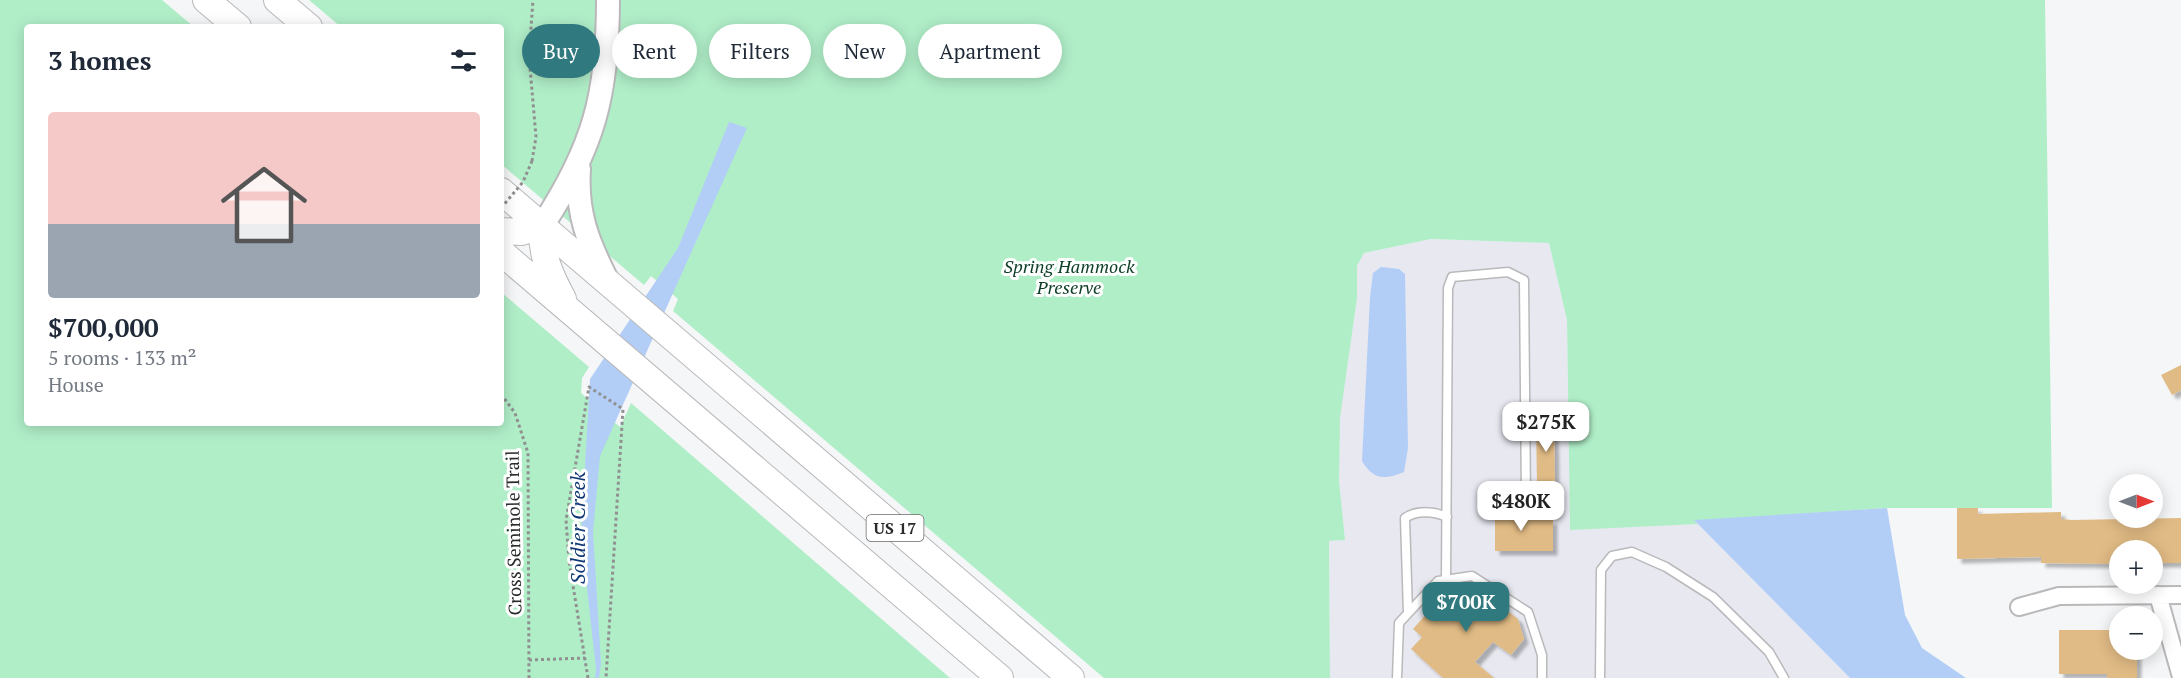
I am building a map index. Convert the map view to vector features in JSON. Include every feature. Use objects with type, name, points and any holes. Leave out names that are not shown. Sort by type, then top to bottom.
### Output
[{"type":"main road","points":[[206,0],[234,24]]},
{"type":"main road","points":[[277,0],[305,24]]},
{"type":"main road","name":"US 17","points":[[504,194],[1071,678]]},
{"type":"main road","points":[[504,231],[521,232],[542,226],[541,248],[567,308]]},
{"type":"main road","name":"US 17","points":[[504,255],[1000,678]]},
{"type":"street","points":[[542,226],[579,164],[604,85],[608,0]]},
{"type":"street","points":[[579,164],[578,188],[587,240],[617,290]]},
{"type":"street","points":[[2158,595],[2181,678]]},
{"type":"street","points":[[2019,607],[2059,596],[2181,595]]},
{"type":"lane","points":[[1446,579],[1448,288],[1452,277],[1508,272],[1524,280],[1526,502]]},
{"type":"lane","points":[[1408,613],[1405,518],[1412,513],[1437,513],[1447,517]]},
{"type":"lane","points":[[1600,678],[1601,570],[1612,556],[1632,552],[1666,567],[1713,597],[1769,652],[1784,678]]},
{"type":"lane","points":[[1397,678],[1399,623],[1438,580],[1472,576],[1528,612],[1542,655],[1542,678]]},
{"type":"path","points":[[504,204],[523,182],[532,161],[536,137],[529,56],[533,0]]},
{"type":"path","points":[[588,678],[569,561],[566,520],[589,387],[622,409],[606,678]]},
{"type":"path","name":"Cross Seminole Trail","points":[[504,398],[515,413],[528,453],[529,678]]},
{"type":"path","points":[[528,660],[585,658]]},
{"type":"shaded area","points":[[1431,239],[1549,243],[1567,320],[1570,529],[1698,524],[1850,678],[1330,678],[1329,541],[1345,540],[1335,446],[1357,298],[1357,266],[1364,253]]},
{"type":"green space","points":[[0,0],[162,0],[190,24],[24,24],[24,426],[504,426],[504,295],[589,367],[582,378],[581,393],[620,427],[631,403],[950,678],[0,678]]},
{"type":"green space","name":"Spring Hammock Preserve","points":[[309,0],[2045,0],[2052,508],[1887,508],[1695,521],[1698,524],[1570,530],[1567,320],[1549,243],[1431,239],[1364,253],[1357,266],[1357,298],[1340,418],[1339,481],[1345,540],[1329,541],[1330,678],[1104,678],[673,311],[678,299],[651,276],[644,285],[504,167],[504,24],[337,24]]},
{"type":"water","points":[[729,122],[747,128],[600,456],[593,532],[601,663],[599,678],[595,678],[596,669],[581,534],[590,379],[678,248]]},
{"type":"water","points":[[1381,267],[1399,269],[1405,274],[1408,448],[1404,472],[1385,477],[1375,475],[1362,461],[1370,297],[1373,273]]},
{"type":"water","points":[[1887,508],[1905,615],[1922,648],[1966,678],[1850,678],[1694,520]]},
{"type":"building","points":[[2181,365],[2181,390],[2172,395],[2161,375]]},
{"type":"building","points":[[1554,420],[1555,486],[1537,486],[1536,421]]},
{"type":"building","points":[[1495,507],[1522,507],[1523,520],[1553,520],[1553,551],[1495,551]]},
{"type":"building","points":[[1957,508],[1978,508],[1978,514],[2061,512],[2061,519],[2109,519],[2109,528],[2163,528],[2163,518],[2181,518],[2181,563],[2163,563],[2163,540],[2109,540],[2109,564],[2041,563],[2041,557],[1957,559]]},
{"type":"building","points":[[1457,585],[1474,585],[1518,619],[1524,639],[1511,655],[1493,642],[1475,662],[1494,678],[1443,678],[1411,649],[1422,637],[1413,629],[1429,611],[1433,615]]},
{"type":"building","points":[[2059,630],[2109,630],[2109,660],[2137,660],[2137,678],[2107,678],[2107,674],[2059,674]]},
{"type":"water label","name":"Soldier Creek","points":[[577,528]]}]
